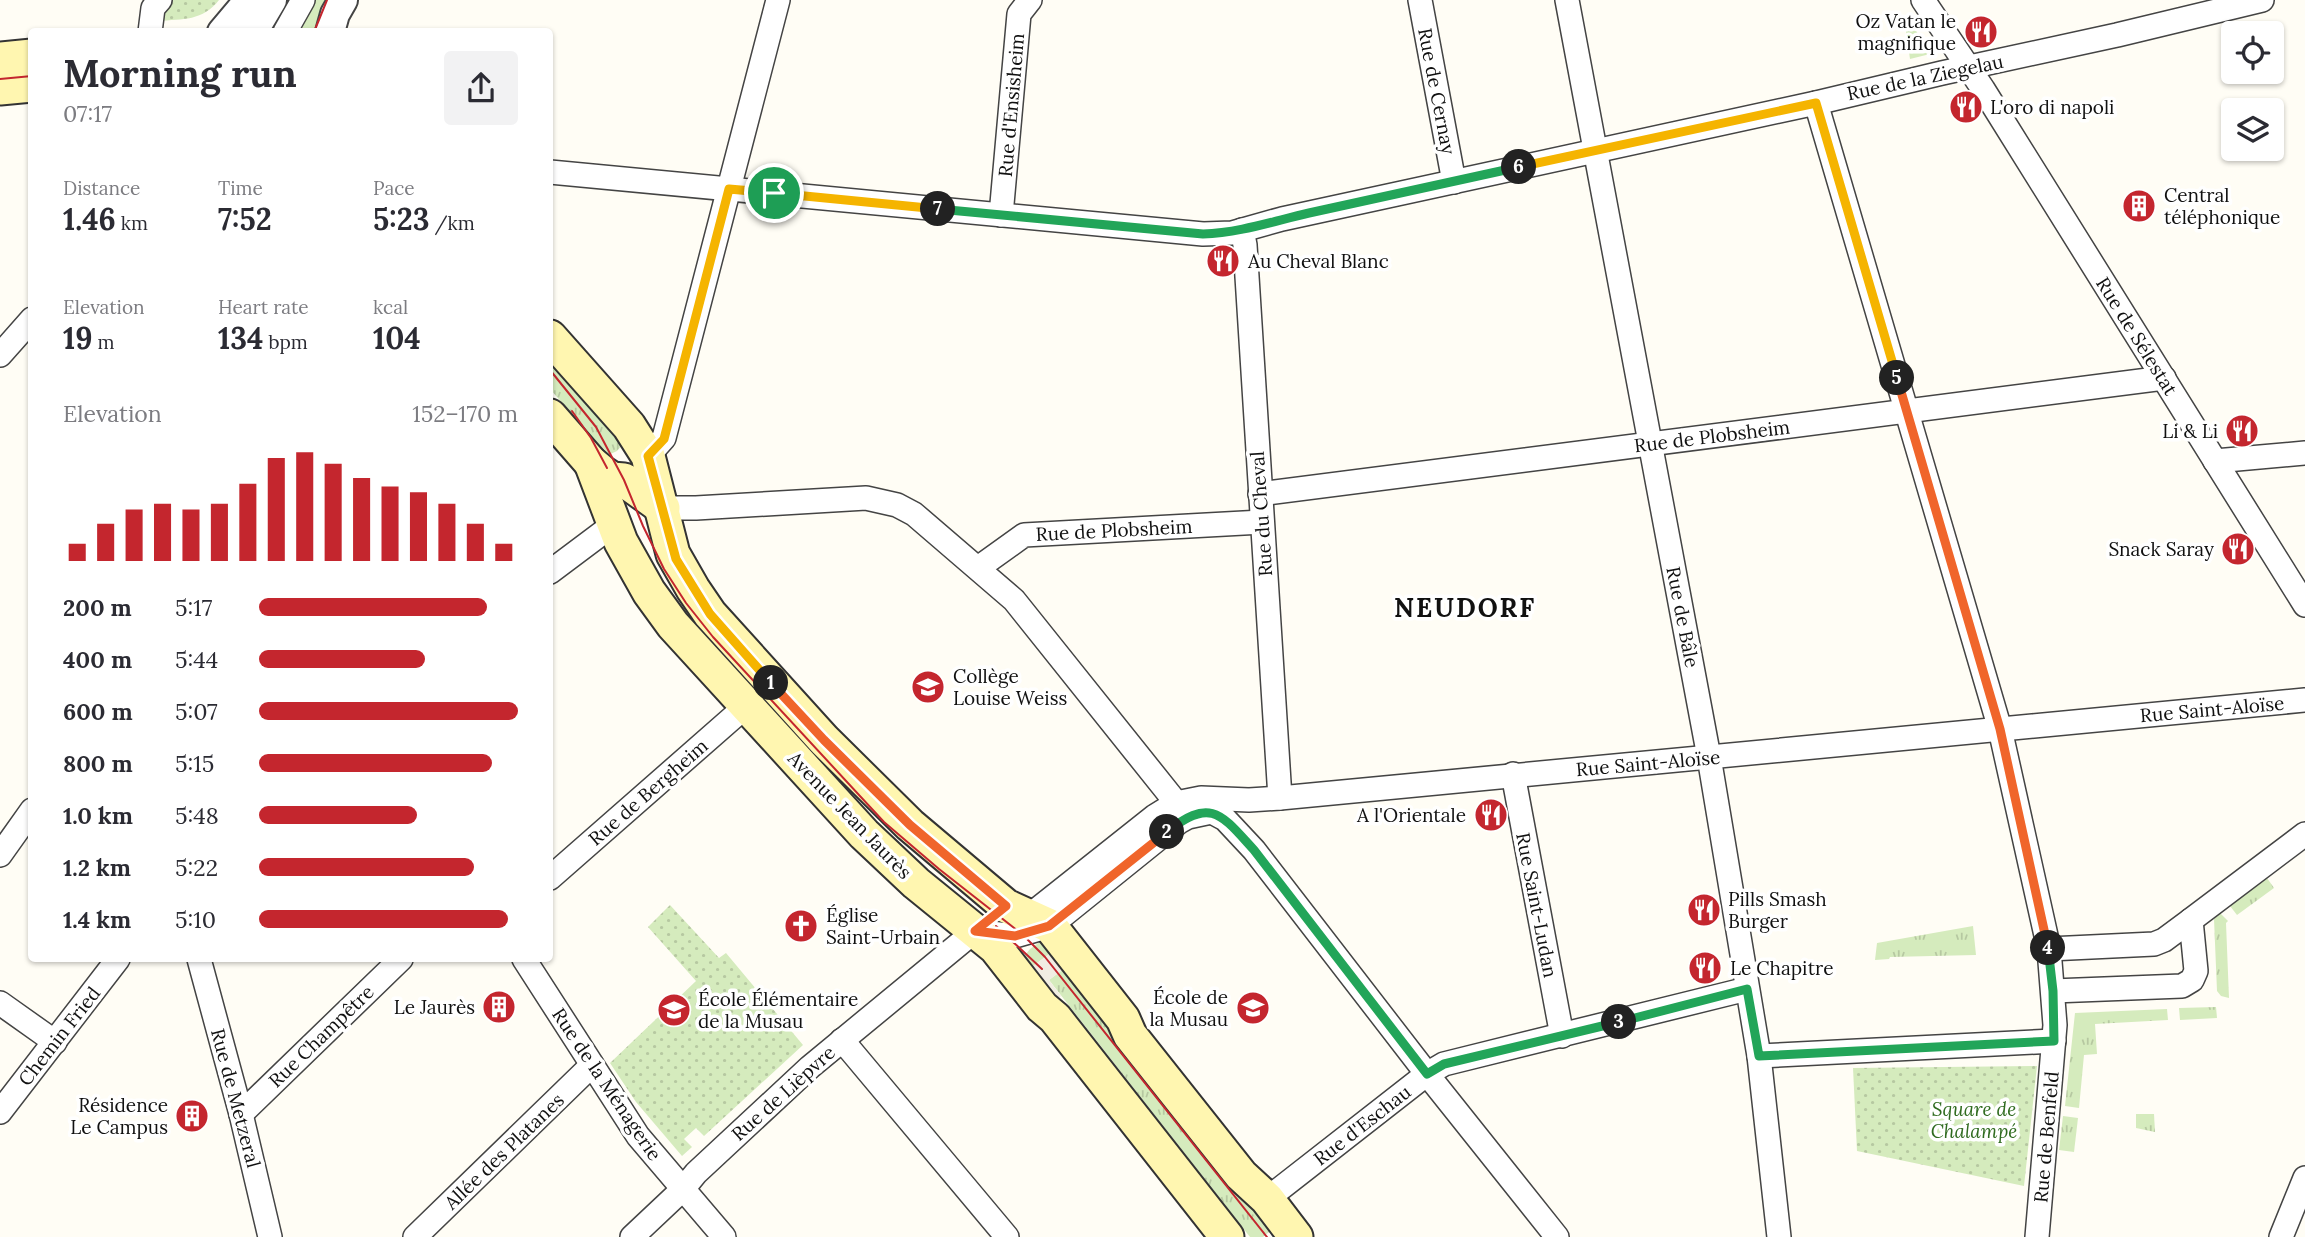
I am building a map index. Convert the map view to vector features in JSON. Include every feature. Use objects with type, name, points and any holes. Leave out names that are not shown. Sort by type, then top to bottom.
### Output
[{"type":"main road","points":[[0,59],[28,56]]},
{"type":"main road","points":[[0,88],[28,85]]},
{"type":"main road","name":"Avenue Jean Jaurès","points":[[553,340],[629,426],[648,456],[676,559],[697,595],[726,634],[824,740],[910,825],[1028,916],[1123,1019],[1130,1035],[1241,1175],[1267,1199],[1296,1237]]},
{"type":"main road","name":"Avenue Jean Jaurès","points":[[553,419],[591,463],[612,479],[624,480],[663,508]]},
{"type":"main road","points":[[624,480],[648,456]]},
{"type":"main road","name":"Avenue Jean Jaurès","points":[[591,463],[614,524],[649,592],[673,625],[864,834],[916,883],[996,948],[1042,1007],[1055,1018],[1227,1237]]},
{"type":"main road","points":[[975,931],[1028,916]]},
{"type":"street","points":[[150,28],[153,8],[160,0]]},
{"type":"street","points":[[225,28],[249,0]]},
{"type":"street","points":[[255,28],[272,0]]},
{"type":"street","points":[[287,28],[303,0]]},
{"type":"street","points":[[331,28],[335,13],[343,0]]},
{"type":"street","points":[[648,456],[664,439],[778,0]]},
{"type":"street","name":"Rue d'Ensisheim","points":[[1001,215],[1019,14],[1030,0]]},
{"type":"street","name":"Rue de Cernay","points":[[1420,0],[1454,182]]},
{"type":"street","name":"Rue de Bâle","points":[[1567,0],[1709,757],[1759,1056],[1779,1237]]},
{"type":"street","name":"Rue de Sélestat","points":[[1923,0],[1969,67],[2305,605]]},
{"type":"street","name":"Rue de la Ziegelau","points":[[553,172],[1203,234],[1232,233],[1282,219],[1816,103],[2262,0]]},
{"type":"street","name":"Rue de Benfeld","points":[[1816,103],[2000,729],[2049,949],[2054,1041],[2037,1237]]},
{"type":"street","name":"Rue du Cheval","points":[[1242,230],[1280,798]]},
{"type":"street","points":[[0,355],[28,330]]},
{"type":"street","name":"Rue de Plobsheim","points":[[1260,494],[2164,378]]},
{"type":"street","points":[[2215,461],[2305,453]]},
{"type":"street","points":[[663,508],[866,498],[882,501],[914,514],[1014,600],[1160,779],[1181,814],[1212,812],[1249,800],[1254,850]]},
{"type":"street","name":"Rue de Plobsheim","points":[[978,568],[1024,535],[1262,522]]},
{"type":"street","points":[[553,570],[614,524]]},
{"type":"street","name":"Rue Saint-Aloïse","points":[[975,931],[1015,936],[1028,916],[1155,816],[1181,814],[1200,798],[1280,798],[2305,700]]},
{"type":"street","name":"Rue de Bergheim","points":[[553,875],[746,706]]},
{"type":"street","name":"Rue Saint-Ludan","points":[[1513,774],[1562,1036]]},
{"type":"street","points":[[1212,812],[1226,819],[1254,850],[1427,1074],[1558,1237]]},
{"type":"street","points":[[0,855],[28,816]]},
{"type":"street","points":[[2049,949],[2154,944],[2164,940],[2305,834]]},
{"type":"street","points":[[2053,991],[2182,985],[2192,980],[2196,971],[2191,920]]},
{"type":"street","name":"Rue de Lièpvre","points":[[632,1237],[810,1067],[975,931]]},
{"type":"street","name":"Chemin Fried","points":[[0,1112],[116,962]]},
{"type":"street","name":"Rue de Metzeral","points":[[199,962],[241,1114],[270,1237]]},
{"type":"street","name":"Rue Champêtre","points":[[241,1114],[398,962]]},
{"type":"street","name":"Rue de la Ménagerie","points":[[525,962],[638,1136],[724,1237]]},
{"type":"street","name":"Rue d'Eschau","points":[[1267,1199],[1427,1074],[1444,1064],[1747,989]]},
{"type":"street","points":[[0,1003],[55,1042]]},
{"type":"street","points":[[842,1040],[1007,1237]]},
{"type":"street","points":[[1759,1056],[2054,1041]]},
{"type":"street","name":"Allée des Platanes","points":[[415,1237],[592,1065]]},
{"type":"street","points":[[2281,1237],[2305,1178]]},
{"type":"green space","points":[[164,0],[219,0],[199,15],[158,21]]},
{"type":"green space","points":[[310,0],[335,0],[324,28],[297,28]]},
{"type":"green space","points":[[1904,17],[1908,17],[1930,54],[1910,59]]},
{"type":"green space","points":[[553,367],[576,392],[582,387],[624,443],[617,451],[604,457],[561,406],[563,404],[553,392]]},
{"type":"green space","points":[[2267,878],[2274,888],[2237,915],[2230,906]]},
{"type":"green space","points":[[670,905],[719,958],[726,953],[803,1045],[704,1136],[696,1128],[684,1139],[692,1147],[682,1156],[636,1102],[610,1063],[696,981],[648,927]]},
{"type":"green space","points":[[2220,913],[2228,921],[2229,998],[2221,996],[2217,991],[2214,919]]},
{"type":"green space","points":[[1973,926],[1976,955],[1890,957],[1875,960],[1877,943]]},
{"type":"green space","points":[[1041,941],[1056,949],[1029,969],[1021,960]]},
{"type":"green space","points":[[1069,965],[1275,1227],[1263,1237],[1250,1237],[1049,980]]},
{"type":"green space","points":[[2216,1007],[2217,1018],[2180,1020],[2179,1008]]},
{"type":"green space","points":[[2167,1009],[2168,1020],[2095,1024],[2097,1054],[2084,1055],[2079,1108],[2065,1106],[2075,1013]]},
{"type":"green space","name":"Square de Chalampé","points":[[2037,1066],[2024,1186],[1857,1151],[1853,1068]]},
{"type":"green space","points":[[2136,1114],[2154,1114],[2155,1132],[2136,1128]]},
{"type":"green space","points":[[2063,1116],[2078,1118],[2074,1152],[2059,1150]]},
{"type":"shaded area","points":[[1056,949],[1069,965],[1049,980],[1061,996],[1054,1002],[1029,969]]},
{"type":"tram line","points":[[316,28],[327,0]]},
{"type":"tram line","points":[[0,79],[28,76]]},
{"type":"tram line","points":[[553,374],[596,427],[624,480],[664,569],[713,637],[884,822],[1023,935],[1045,957],[1267,1237]]},
{"type":"tram line","points":[[572,411],[607,468]]},
{"type":"tram line","points":[[996,926],[1042,969]]},
{"type":"place","name":"Oz Vatan le magnifique","points":[[1981,32]]},
{"type":"place","name":"L'oro di napoli","points":[[1966,107]]},
{"type":"place","name":"Central téléphonique","points":[[2139,206]]},
{"type":"place","name":"Au Cheval Blanc","points":[[1223,261]]},
{"type":"place","name":"Li & Li","points":[[2242,431]]},
{"type":"place","name":"Snack Saray","points":[[2238,549]]},
{"type":"place","name":"Collège Louise Weiss","points":[[928,687]]},
{"type":"place","name":"A l'Orientale","points":[[1491,815]]},
{"type":"place","name":"Pills Smash Burger","points":[[1704,910]]},
{"type":"place","name":"Église Saint-Urbain","points":[[801,926]]},
{"type":"place","name":"Le Chapitre","points":[[1705,968]]},
{"type":"place","name":"Le Jaurès","points":[[499,1007]]},
{"type":"place","name":"École de la Musau","points":[[1253,1008]]},
{"type":"place","name":"École Élémentaire de la Musau","points":[[674,1010]]},
{"type":"place","name":"Résidence Le Campus","points":[[192,1116]]},
{"type":"district","name":"NEUDORF","points":[[1465,607]]},
{"type":"route","points":[[1816,103],[2000,729],[2049,949],[2054,1041],[1759,1056],[1747,989],[1444,1064],[1427,1074],[1254,850],[1226,819],[1212,812],[1188,817],[1179,822],[1049,926],[1015,936],[975,931],[1006,906],[910,825],[824,740],[710,614],[673,554],[648,456],[664,439],[729,189],[774,193],[1203,234],[1232,233],[1282,219],[1816,103]]}]
